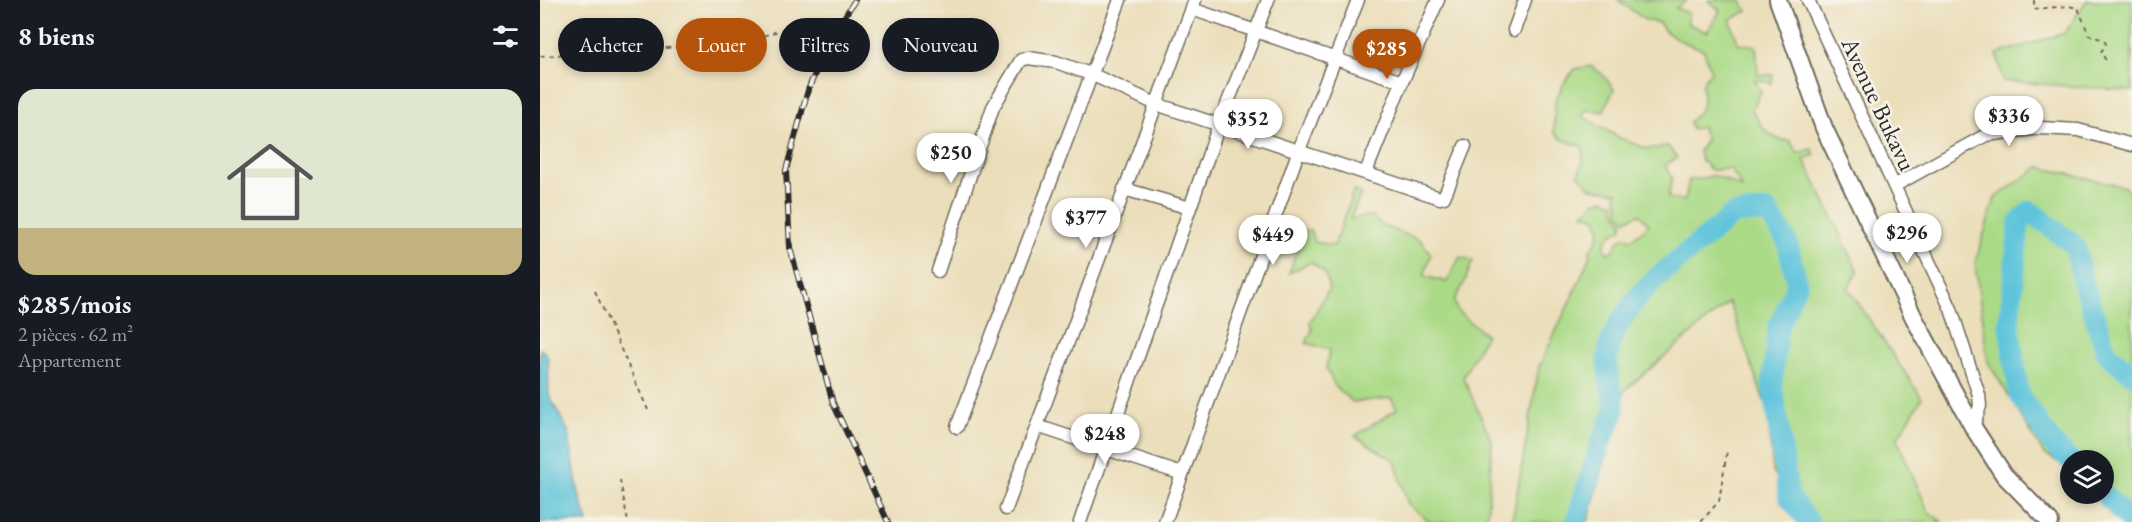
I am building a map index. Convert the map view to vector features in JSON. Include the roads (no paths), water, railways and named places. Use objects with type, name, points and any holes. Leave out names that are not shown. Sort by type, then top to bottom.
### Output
[{"type":"street","points":[[957,427],[1120,0]]},
{"type":"street","points":[[1080,522],[1219,125],[1268,0]]},
{"type":"street","points":[[1165,522],[1299,150],[1358,0]]},
{"type":"street","points":[[1366,172],[1438,0]]},
{"type":"street","points":[[1514,30],[1525,0]]},
{"type":"street","points":[[1778,0],[1824,128],[1914,318],[1973,427],[2004,475],[2050,522]]},
{"type":"street","name":"Avenue Bukavu","points":[[1808,0],[1951,309],[1980,406],[1973,427]]},
{"type":"street","points":[[1006,509],[1193,4],[1256,31],[1402,82]]},
{"type":"street","points":[[938,271],[993,107],[1021,60],[1028,58],[1056,63],[1093,75],[1156,104],[1442,198],[1464,146]]},
{"type":"street","points":[[1894,186],[1986,135],[2041,128],[2078,130],[2132,145]]},
{"type":"street","points":[[1124,189],[1190,208]]},
{"type":"street","points":[[1036,426],[1182,474]]},
{"type":"water","points":[[540,349],[546,353],[548,360],[549,395],[568,431],[579,495],[588,522],[540,522]]},
{"type":"waterway","points":[[1576,522],[1600,444],[1614,413],[1614,399],[1607,362],[1610,343],[1620,322],[1655,279],[1734,214],[1767,211],[1787,241],[1797,284],[1778,327],[1772,383],[1789,497],[1809,522]]},
{"type":"waterway","points":[[2060,451],[2019,395],[2009,324],[2019,223],[2030,211],[2075,246],[2082,279],[2107,354],[2132,374]]},
{"type":"waterway","points":[[2114,504],[2131,522]]},
{"type":"railway","points":[[855,0],[829,41],[808,90],[786,170],[790,248],[833,403],[888,522]]}]
